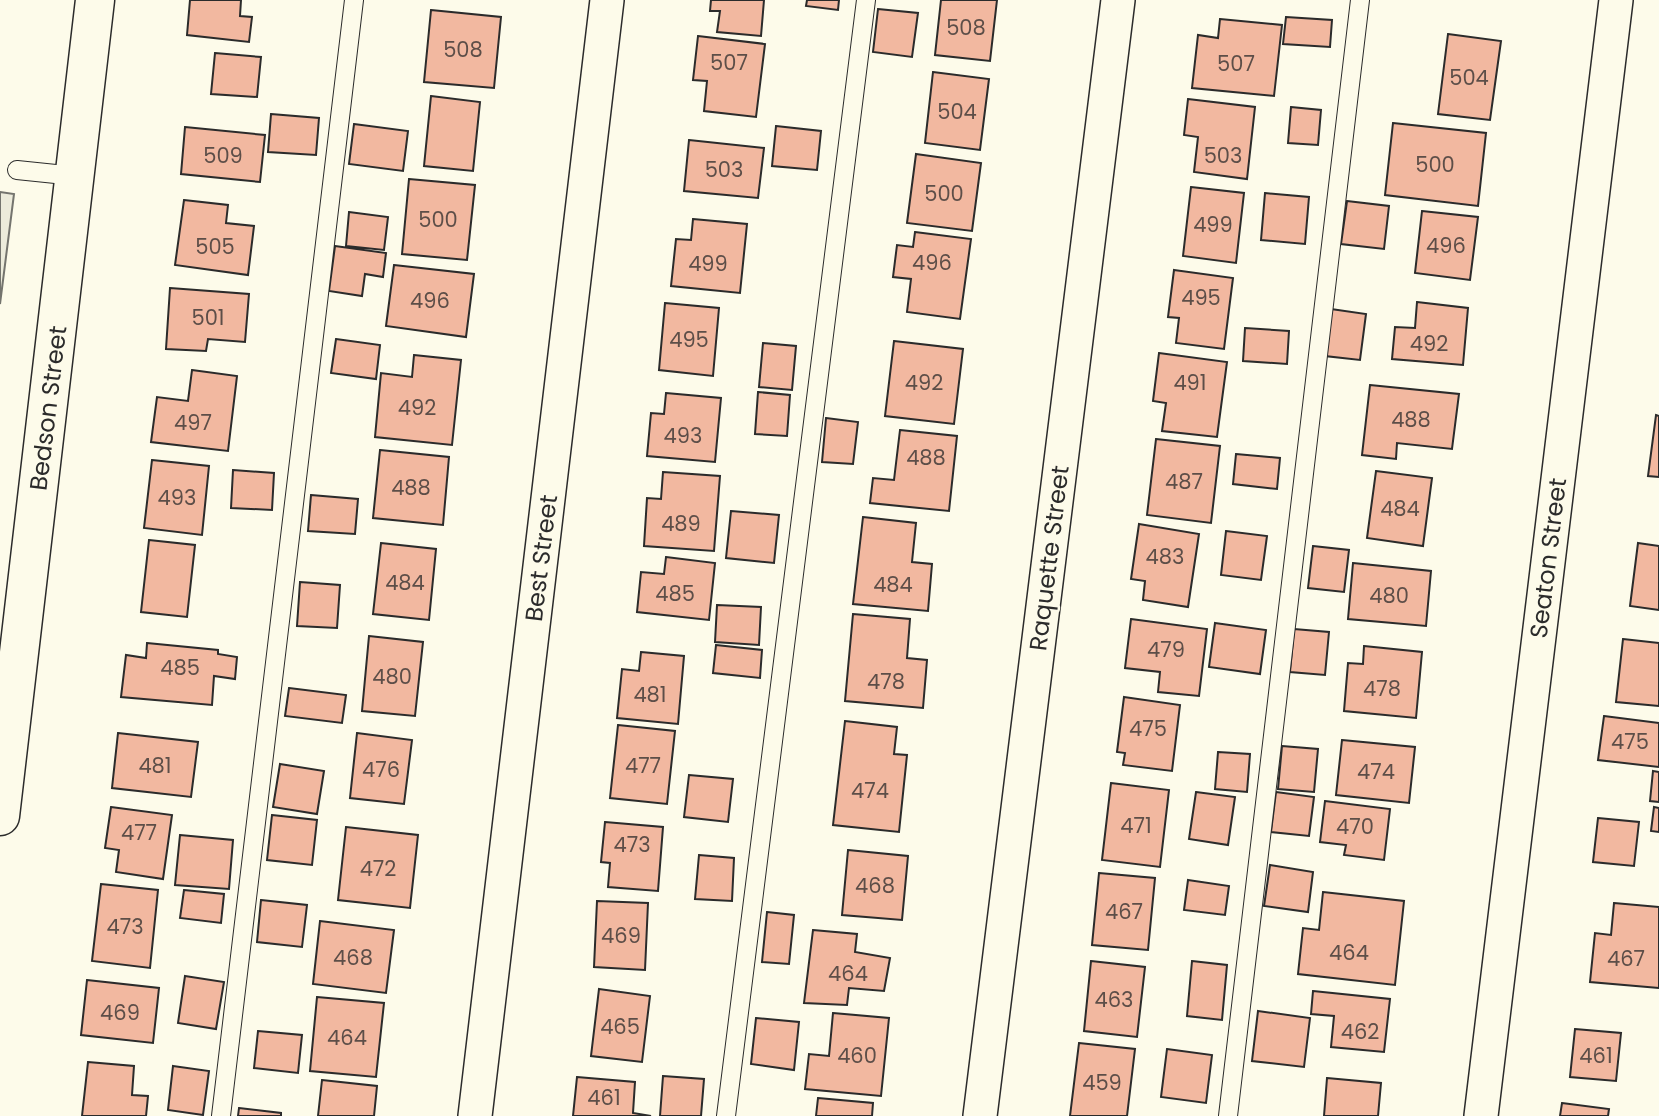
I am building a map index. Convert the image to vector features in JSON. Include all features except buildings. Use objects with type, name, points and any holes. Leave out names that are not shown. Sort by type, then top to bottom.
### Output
[{"type":"street","name":"Bedson Street","points":[[0,816],[7,698],[75,176],[95,0]]},
{"type":"street","name":"Best Street","points":[[475,1116],[607,0]]},
{"type":"street","name":"Raquette Street","points":[[980,1116],[1118,0]]},
{"type":"street","name":"Seaton Street","points":[[1481,1116],[1616,0]]},
{"type":"lane","points":[[222,1116],[354,0]]},
{"type":"lane","points":[[726,1116],[866,0]]},
{"type":"lane","points":[[1228,1116],[1360,0]]},
{"type":"lane","points":[[18,170],[75,176]]},
{"type":"shaded area","points":[[0,192],[14,194],[0,304]]}]
